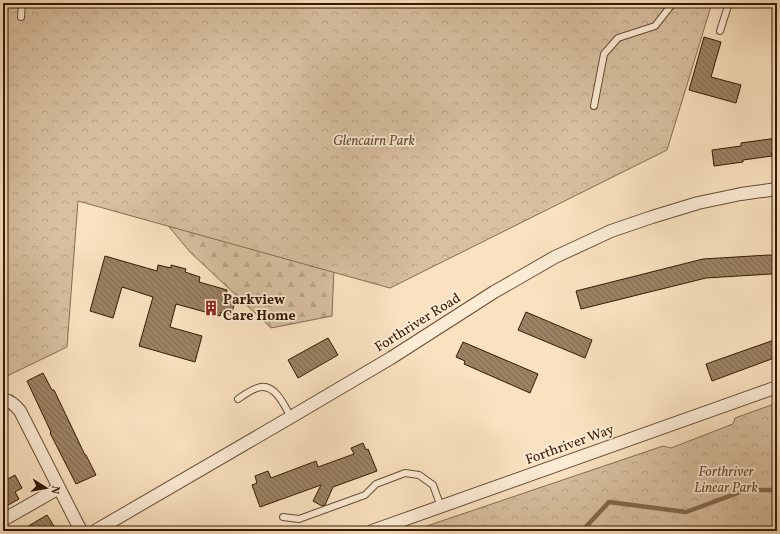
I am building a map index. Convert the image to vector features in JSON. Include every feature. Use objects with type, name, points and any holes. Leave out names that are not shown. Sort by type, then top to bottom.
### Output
[{"type":"street","name":"Forthriver Road","points":[[95,531],[292,418],[391,358],[494,292],[554,257],[611,231],[652,217],[698,203],[734,195],[777,189]]},
{"type":"street","name":"Forthriver Way","points":[[372,531],[777,387]]},
{"type":"street","points":[[3,399],[15,405],[20,411],[81,531]]},
{"type":"street","points":[[3,520],[59,488]]},
{"type":"lane","points":[[21,17],[22,3]]},
{"type":"lane","points":[[594,106],[604,54],[618,38],[654,26],[673,3]]},
{"type":"lane","points":[[720,31],[729,3]]},
{"type":"lane","points":[[238,399],[261,387],[268,388],[274,391],[292,418]]},
{"type":"lane","points":[[283,517],[299,519],[366,495],[376,484],[405,473],[419,475],[433,484],[441,507]]},
{"type":"green space","points":[[3,3],[335,243],[332,316],[271,328],[190,252],[116,163]]},
{"type":"green space","name":"Glencairn Park","points":[[3,3],[712,3],[667,150],[390,288],[78,201],[67,347],[3,378]]},
{"type":"green space","name":"Forthriver Linear Park","points":[[777,403],[777,531],[412,531],[663,446],[671,448],[733,424],[735,418]]},
{"type":"building","points":[[704,37],[721,42],[711,77],[741,85],[736,103],[689,90]]},
{"type":"building","points":[[777,138],[777,152],[771,153],[772,156],[714,166],[712,150],[741,146],[741,143]]},
{"type":"building","points":[[769,255],[777,256],[777,275],[771,274],[706,278],[581,309],[576,291],[703,259]]},
{"type":"building","name":"Parkview Care Home","points":[[105,256],[157,271],[158,265],[171,268],[171,265],[186,269],[185,272],[200,277],[199,282],[227,290],[226,296],[236,299],[231,315],[221,312],[220,316],[176,304],[170,327],[202,336],[195,362],[139,346],[153,297],[122,287],[113,318],[90,311]]},
{"type":"building","points":[[526,312],[592,340],[585,358],[518,330]]},
{"type":"building","points":[[328,338],[338,355],[298,378],[288,360]]},
{"type":"building","points":[[777,339],[777,357],[712,381],[706,364]]},
{"type":"building","points":[[463,342],[538,374],[530,393],[464,364],[465,361],[456,357]]},
{"type":"building","points":[[43,373],[52,390],[54,390],[96,475],[76,484],[50,433],[51,432],[27,381]]},
{"type":"building","points":[[363,443],[366,450],[368,449],[377,471],[333,487],[325,505],[322,506],[313,501],[321,485],[260,507],[252,485],[257,483],[255,476],[268,471],[271,478],[316,461],[318,467],[354,454],[351,448]]},
{"type":"building","points":[[3,470],[8,479],[15,475],[22,488],[15,492],[19,499],[3,508]]},
{"type":"building","points":[[47,515],[57,531],[20,531]]},
{"type":"waterway","points":[[582,531],[609,502],[686,512],[746,490],[777,490]]},
{"type":"place","name":"Parkview Care Home","points":[[211,308]]}]
